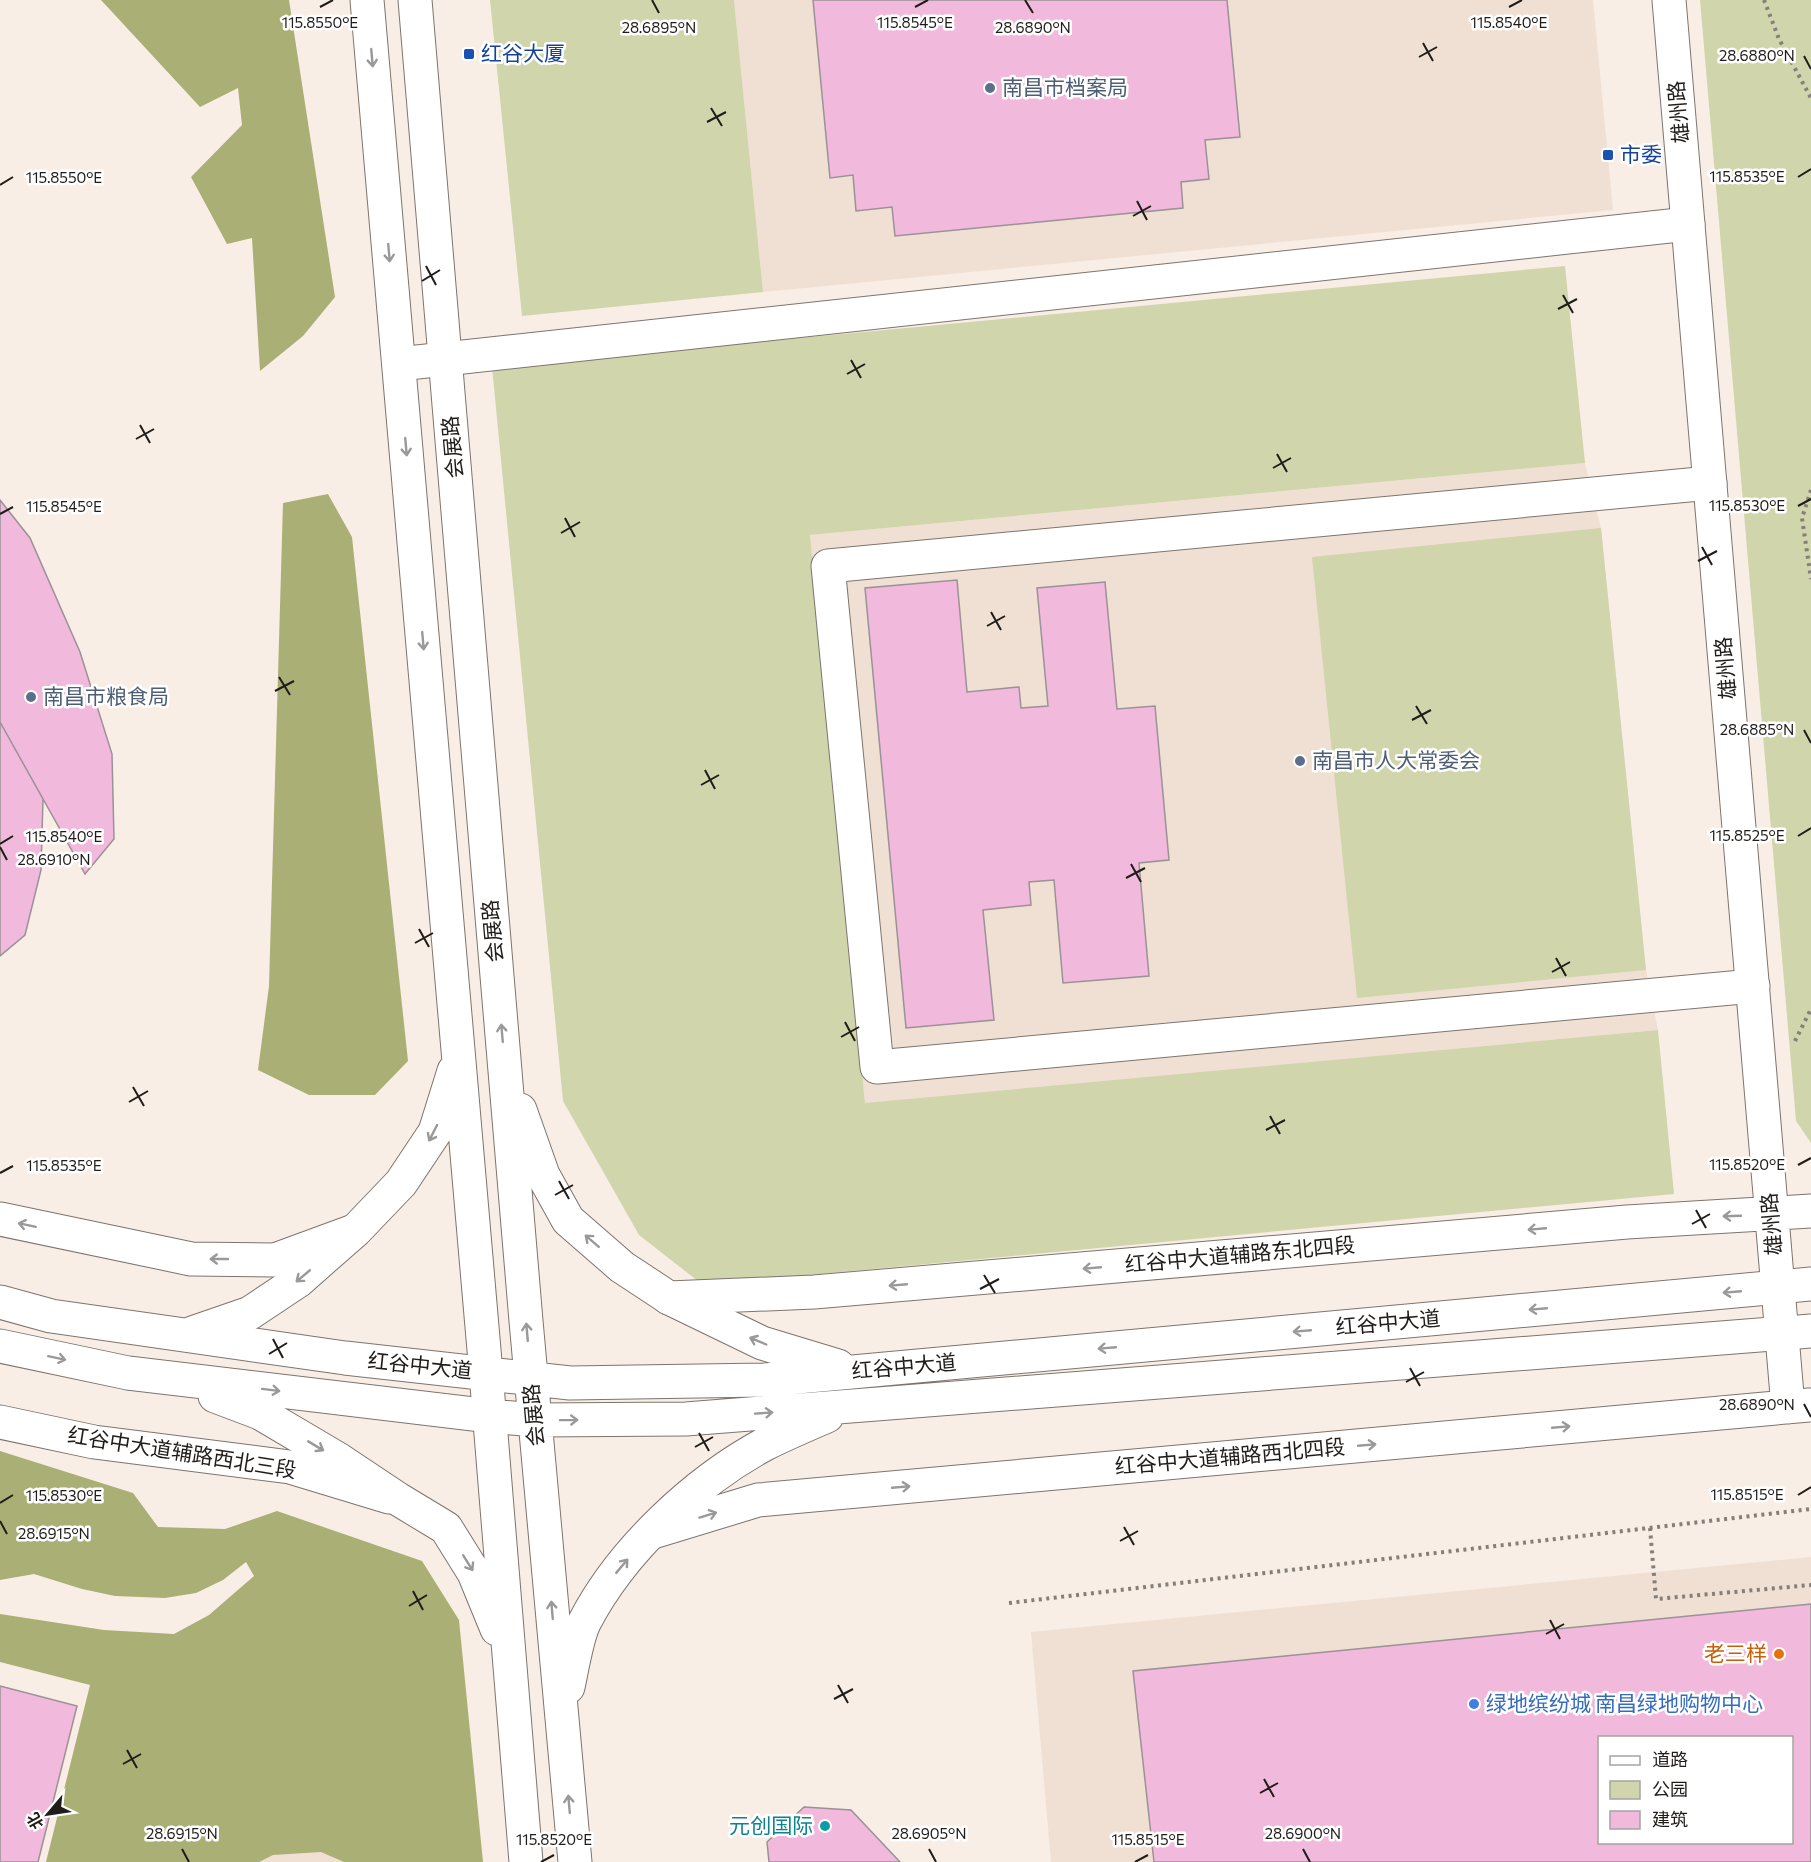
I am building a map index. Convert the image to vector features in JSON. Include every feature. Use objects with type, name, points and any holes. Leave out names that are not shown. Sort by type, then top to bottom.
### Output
[{"type":"main road","name":"会展路","points":[[367,0],[490,1416],[526,1862]]},
{"type":"main road","name":"会展路","points":[[415,0],[531,1378],[575,1862]]},
{"type":"main road","name":"雄州路","points":[[1669,0],[1778,1288],[1796,1333],[1800,1406]]},
{"type":"main road","points":[[399,364],[1688,224]]},
{"type":"main road","points":[[1710,483],[828,566],[877,1067],[1753,986]]},
{"type":"main road","points":[[187,1335],[250,1313],[298,1281],[356,1230],[401,1183],[435,1132],[459,1058]]},
{"type":"main road","points":[[505,1069],[543,1175],[568,1220],[622,1267],[669,1298],[762,1343],[854,1371]]},
{"type":"main road","name":"红谷中大道辅路东北四段","points":[[669,1298],[814,1293],[1627,1222],[1811,1211]]},
{"type":"main road","points":[[0,1219],[191,1259],[275,1260],[356,1230]]},
{"type":"main road","name":"红谷中大道","points":[[0,1302],[51,1316],[345,1358],[570,1383],[765,1380],[1811,1284]]},
{"type":"main road","name":"红谷中大道","points":[[0,1346],[128,1373],[490,1416],[535,1420],[686,1419],[1796,1333]]},
{"type":"main road","points":[[169,1378],[260,1413],[338,1459],[446,1528],[474,1573],[509,1660]]},
{"type":"main road","points":[[561,1715],[583,1623],[618,1569],[652,1532],[698,1488],[764,1445],[847,1406]]},
{"type":"main road","name":"红谷中大道辅路西北四段","points":[[652,1532],[758,1500],[1800,1406]]},
{"type":"main road","name":"红谷中大道辅路西北三段","points":[[0,1422],[94,1442],[290,1467],[398,1499]]},
{"type":"path","points":[[1764,0],[1779,39],[1811,98]]},
{"type":"path","points":[[1811,490],[1802,518],[1811,579]]},
{"type":"path","points":[[1009,1603],[1811,1509]]},
{"type":"path","points":[[1650,1528],[1656,1599],[1811,1585]]},
{"type":"shaded area","points":[[734,0],[1593,0],[1613,210],[763,292]]},
{"type":"shaded area","points":[[1585,463],[1601,528],[1646,970],[1658,1030],[865,1104],[810,535]]},
{"type":"shaded area","name":"绿地缤纷城 南昌绿地购物中心","points":[[1811,1557],[1811,1862],[1051,1862],[1031,1632]]},
{"type":"shaded area","points":[[275,1839],[373,1862],[221,1862]]},
{"type":"green space","points":[[101,0],[289,0],[335,297],[303,336],[260,371],[252,238],[227,244],[191,177],[242,125],[238,88],[200,107]]},
{"type":"green space","points":[[490,0],[734,0],[763,292],[522,316]]},
{"type":"green space","points":[[1700,0],[1811,0],[1811,1143],[1796,1121]]},
{"type":"green space","points":[[1565,266],[1585,463],[810,535],[865,1103],[1658,1030],[1674,1194],[703,1285],[639,1235],[563,1101],[492,367]]},
{"type":"green space","points":[[328,494],[352,537],[408,1061],[375,1095],[309,1095],[258,1070],[269,986],[283,503]]},
{"type":"green space","points":[[1601,528],[1646,970],[1357,998],[1312,557]]},
{"type":"green space","points":[[0,1451],[133,1493],[158,1527],[225,1529],[277,1511],[422,1561],[459,1620],[483,1862],[344,1862],[321,1852],[273,1855],[259,1862],[46,1862],[90,1685],[0,1662],[0,1614],[104,1630],[174,1634],[209,1615],[254,1576],[246,1562],[223,1580],[196,1593],[165,1598],[115,1596],[82,1589],[34,1574],[0,1580]]},
{"type":"building","points":[[813,0],[1227,0],[1240,137],[1205,140],[1209,179],[1181,182],[1183,208],[895,236],[892,207],[856,211],[853,175],[830,178]]},
{"type":"building","points":[[0,500],[30,538],[80,652],[112,754],[114,839],[85,874],[0,722]]},
{"type":"building","points":[[957,580],[967,692],[1019,687],[1021,708],[1048,706],[1037,588],[1105,582],[1117,709],[1155,706],[1169,860],[1139,863],[1149,976],[1063,983],[1054,880],[1029,882],[1031,905],[983,910],[994,1020],[906,1028],[865,588]]},
{"type":"building","points":[[0,722],[43,799],[41,870],[25,935],[0,956]]},
{"type":"building","name":"绿地缤纷城 南昌绿地购物中心","points":[[1811,1604],[1811,1862],[1154,1862],[1133,1671]]},
{"type":"building","points":[[0,1686],[77,1706],[38,1862],[0,1862]]},
{"type":"building","name":"元创国际","points":[[804,1807],[851,1810],[900,1862],[769,1862],[767,1842]]},
{"type":"place","name":"红谷大厦","points":[[469,54]]},
{"type":"place","name":"南昌市档案局","points":[[990,88]]},
{"type":"place","name":"市委","points":[[1608,155]]},
{"type":"place","name":"南昌市粮食局","points":[[31,697]]},
{"type":"place","name":"南昌市人大常委会","points":[[1300,761]]},
{"type":"place","name":"老三样","points":[[1779,1654]]},
{"type":"place","name":"绿地缤纷城 南昌绿地购物中心","points":[[1474,1704]]},
{"type":"place","name":"元创国际","points":[[825,1826]]}]
